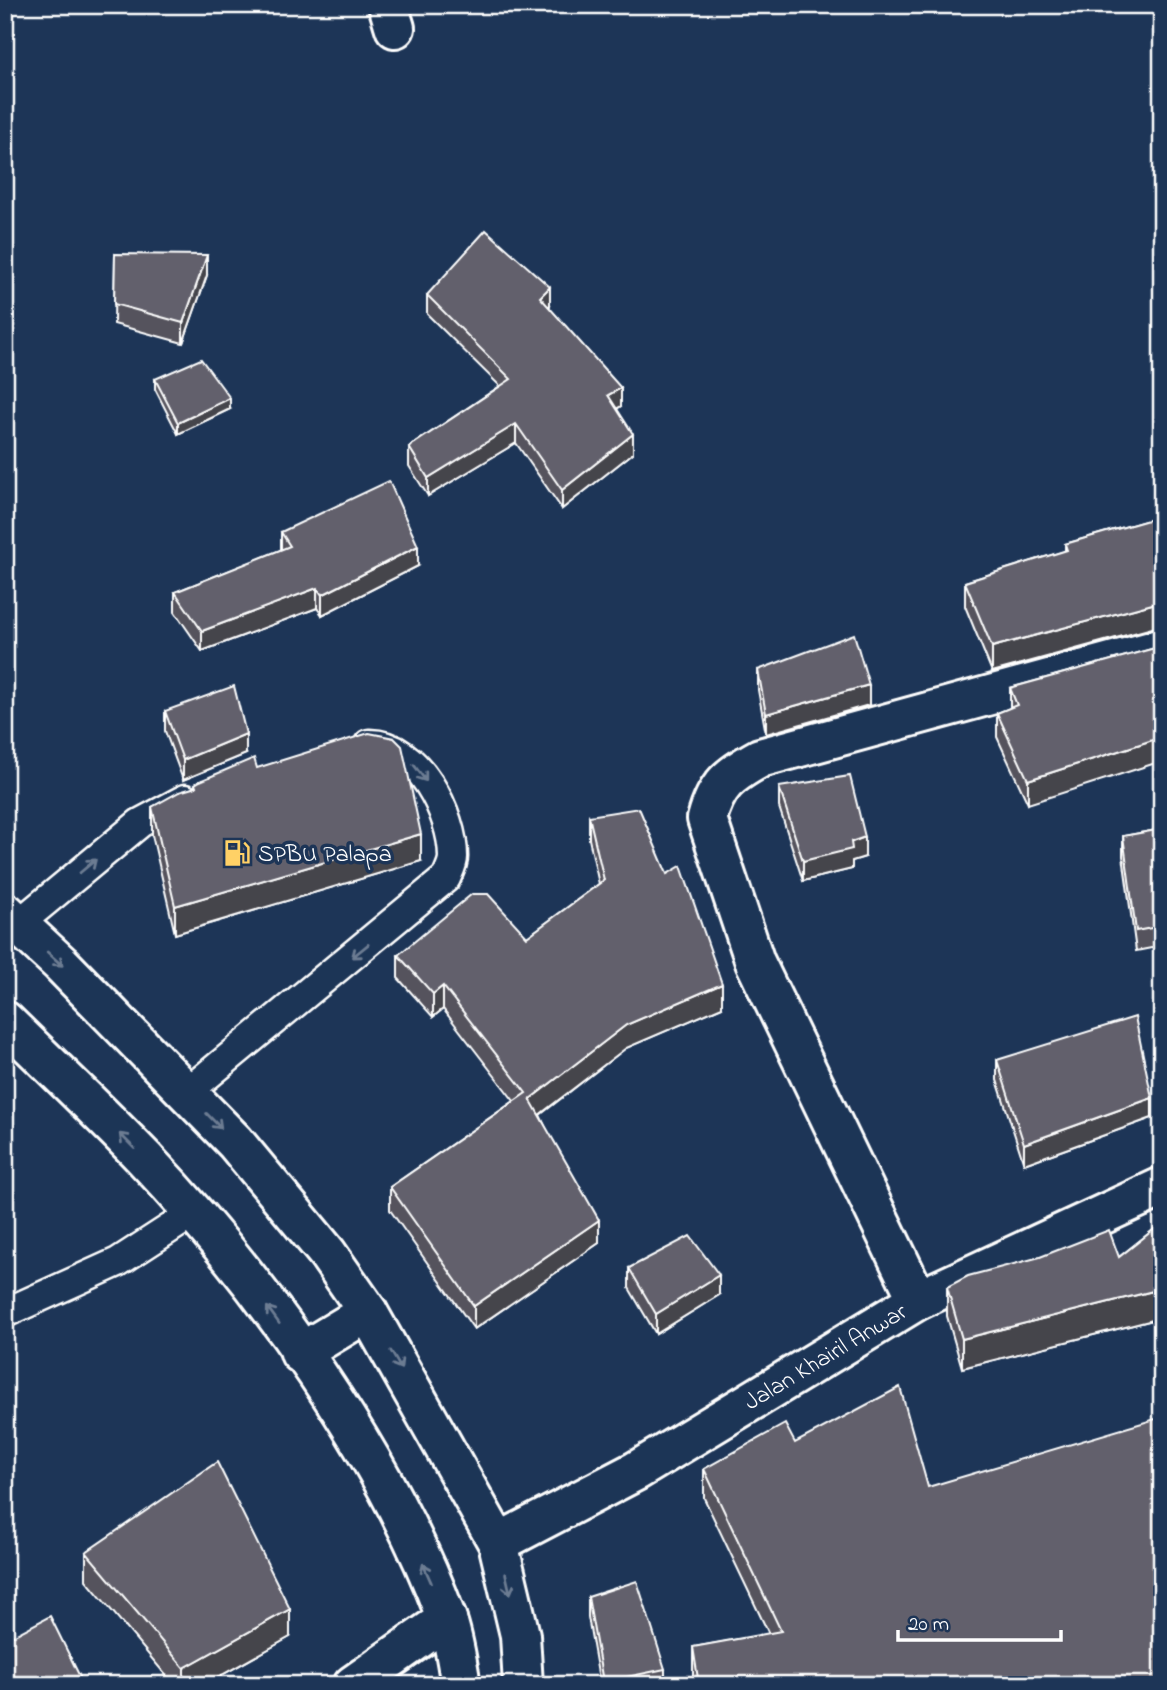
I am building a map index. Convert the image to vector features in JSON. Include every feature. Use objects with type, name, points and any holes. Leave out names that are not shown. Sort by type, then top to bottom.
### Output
[{"type":"street","points":[[918,1300],[755,962],[707,819],[713,797],[732,774],[760,758],[1162,648]]},
{"type":"street","points":[[11,919],[61,964],[235,1142],[327,1254],[368,1312],[498,1543],[520,1635],[523,1685]]},
{"type":"street","points":[[5,1021],[146,1160],[247,1278],[345,1415],[394,1505],[447,1619],[461,1685]]},
{"type":"street","name":"Jalan Khairil Anwar","points":[[498,1543],[636,1471],[918,1300],[1162,1187]]},
{"type":"street","points":[[300,1353],[368,1312]]},
{"type":"street","points":[[353,1685],[447,1619]]},
{"type":"lane","points":[[187,1093],[446,878],[453,860],[450,831],[423,773],[401,751],[374,744],[337,746]]},
{"type":"lane","points":[[11,919],[140,823],[204,788]]},
{"type":"lane","points":[[5,1313],[118,1262],[191,1213]]},
{"type":"building","points":[[486,230],[550,287],[540,297],[621,388],[608,395],[633,434],[562,490],[516,424],[428,478],[409,447],[511,379],[427,295]]},
{"type":"building","points":[[115,254],[207,255],[183,323],[114,304]]},
{"type":"building","points":[[201,359],[230,398],[178,423],[155,379]]},
{"type":"building","points":[[389,481],[418,546],[322,595],[317,588],[202,631],[175,592],[290,546],[281,532]]},
{"type":"building","points":[[1162,516],[1162,603],[992,647],[965,582],[1067,550],[1065,544]]},
{"type":"building","points":[[854,634],[869,685],[766,714],[758,670]]},
{"type":"building","points":[[1162,646],[1162,737],[1028,780],[997,713],[1017,705],[1010,688]]},
{"type":"building","points":[[234,686],[246,734],[183,760],[165,711]]},
{"type":"building","points":[[369,733],[394,738],[402,746],[421,834],[175,906],[152,807],[179,792],[196,787],[195,784],[200,781],[254,758],[257,768]]},
{"type":"building","points":[[850,776],[865,837],[851,842],[852,849],[803,861],[779,787]]},
{"type":"building","points":[[639,808],[667,874],[681,866],[722,984],[626,1025],[530,1099],[599,1220],[474,1306],[390,1187],[526,1093],[443,986],[433,994],[398,955],[472,894],[488,894],[527,937],[604,880],[589,816]]},
{"type":"building","points":[[1162,829],[1162,926],[1136,931],[1123,836]]},
{"type":"building","points":[[1135,1017],[1152,1098],[1024,1144],[997,1060]]},
{"type":"building","points":[[1162,1223],[1162,1337],[1153,1291],[962,1339],[947,1287],[968,1276],[1040,1257],[1109,1230],[1119,1257]]},
{"type":"building","points":[[690,1236],[719,1275],[656,1314],[629,1268]]},
{"type":"building","points":[[900,1387],[928,1487],[1162,1417],[1162,1685],[699,1685],[693,1647],[781,1631],[704,1469],[785,1424],[795,1443]]},
{"type":"building","points":[[217,1462],[290,1609],[184,1668],[86,1552]]},
{"type":"building","points":[[637,1581],[665,1669],[603,1682],[588,1597]]},
{"type":"building","points":[[50,1616],[84,1685],[5,1685],[5,1640]]},
{"type":"place","name":"SPBU Palapa","points":[[237,853]]}]
